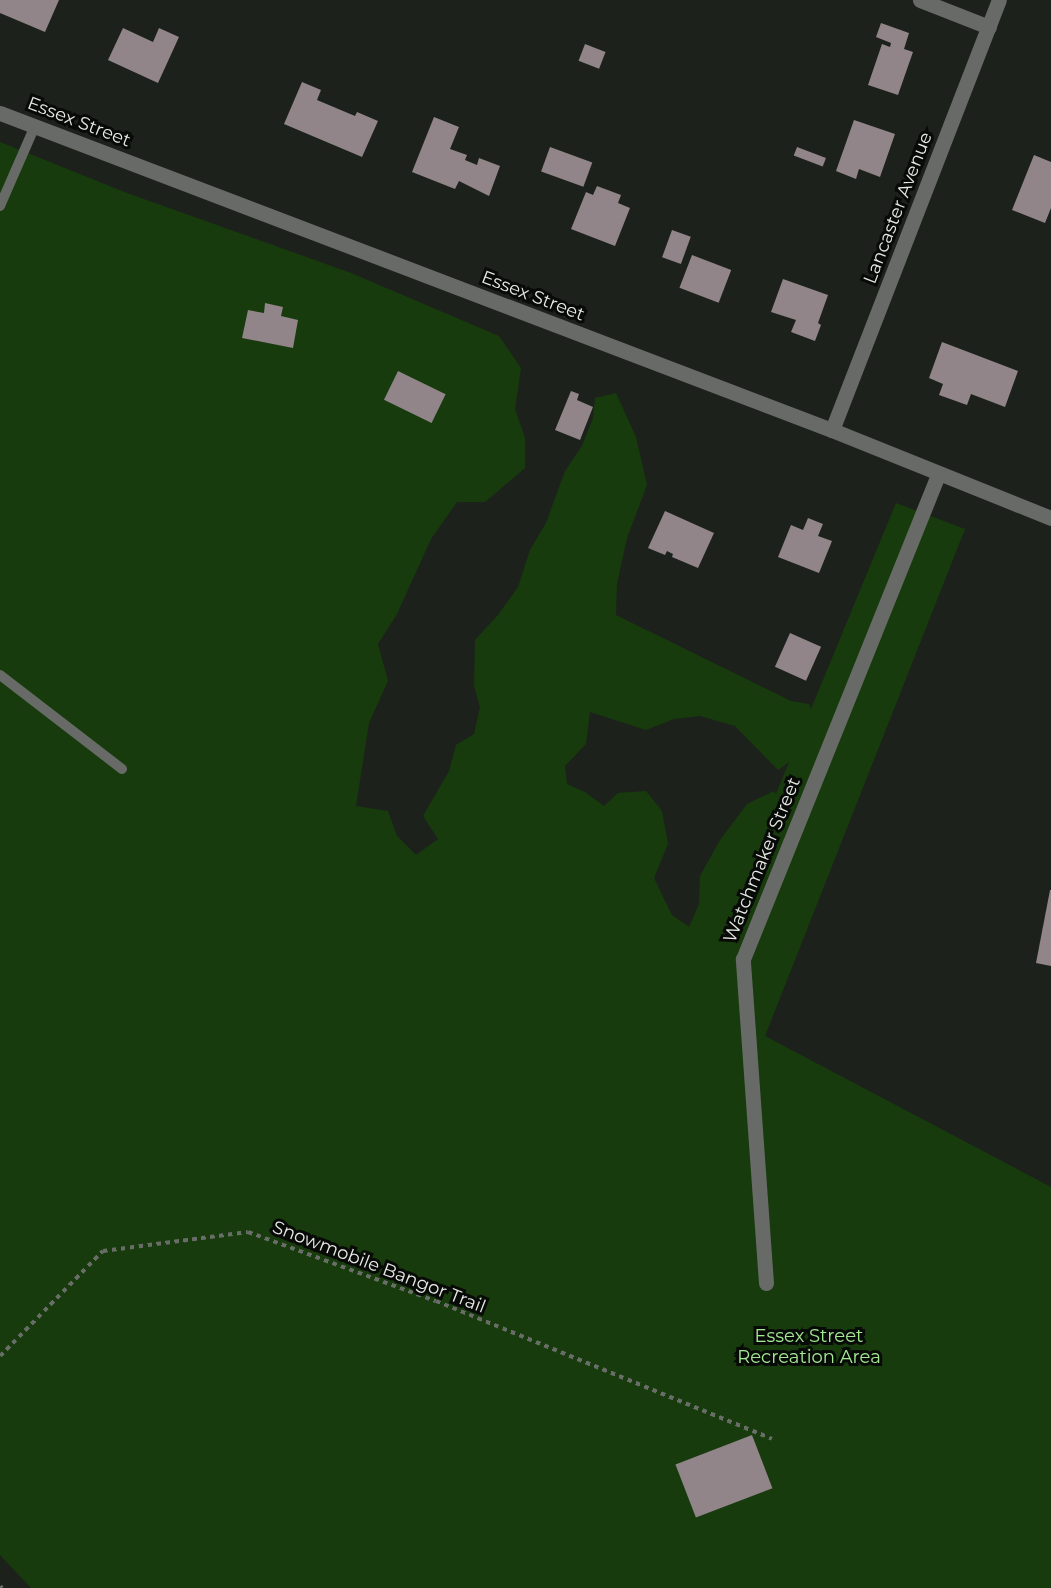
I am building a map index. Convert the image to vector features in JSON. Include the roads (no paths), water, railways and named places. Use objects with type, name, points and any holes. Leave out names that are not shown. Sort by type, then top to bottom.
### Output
[{"type":"street","points":[[920,0],[989,27]]},
{"type":"street","name":"Lancaster Avenue","points":[[832,430],[999,0]]},
{"type":"street","name":"Essex Street","points":[[0,112],[832,430],[938,475],[1051,518]]},
{"type":"street","name":"Watchmaker Street","points":[[766,1283],[743,959],[938,475]]},
{"type":"lane","points":[[0,206],[35,126]]},
{"type":"lane","points":[[0,675],[122,769]]},
{"type":"park label","name":"Essex Street Recreation Area","points":[[809,1347]]}]
